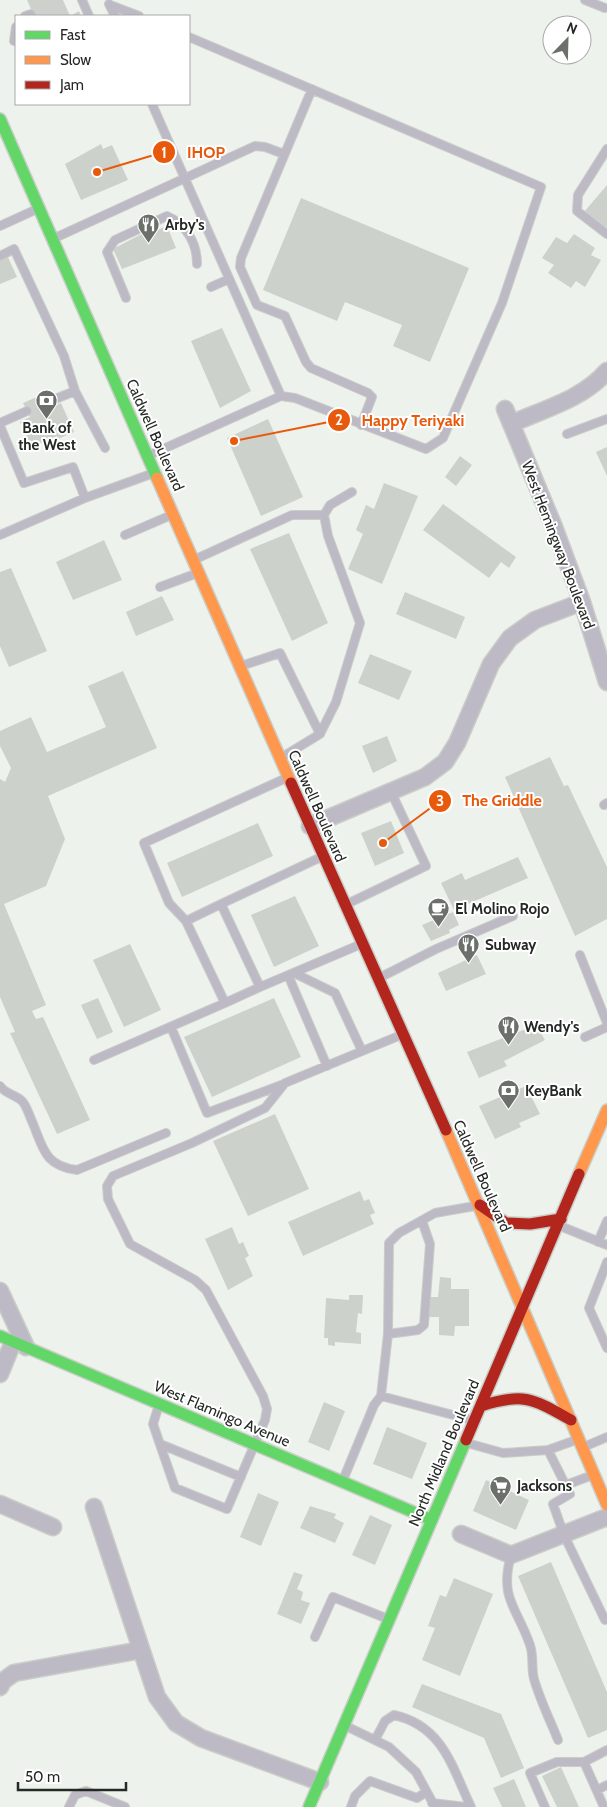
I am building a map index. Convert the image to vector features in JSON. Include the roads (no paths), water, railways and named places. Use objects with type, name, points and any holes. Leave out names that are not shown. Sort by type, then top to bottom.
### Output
[{"type":"main road","name":"Caldwell Boulevard","points":[[0,119],[344,905],[480,1205],[607,1505]]},
{"type":"main road","name":"North Midland Boulevard","points":[[310,1807],[607,1110]]},
{"type":"main road","points":[[480,1205],[506,1223],[559,1222]]},
{"type":"main road","name":"West Flamingo Avenue","points":[[13,1342],[432,1520]]},
{"type":"main road","points":[[481,1406],[517,1396],[538,1402],[571,1420]]},
{"type":"street","points":[[511,424],[578,394],[596,383],[607,371]]},
{"type":"street","name":"West Hemingway Boulevard","points":[[505,408],[554,527],[582,602],[607,682]]},
{"type":"street","points":[[310,826],[425,776],[445,762],[457,743],[491,664],[510,638],[535,620],[582,602]]},
{"type":"street","points":[[0,1291],[13,1342],[0,1374]]},
{"type":"street","points":[[0,1504],[53,1527]]},
{"type":"street","points":[[94,1507],[157,1697],[176,1723],[201,1738],[320,1782]]},
{"type":"street","points":[[461,1534],[511,1555],[607,1517]]},
{"type":"street","points":[[0,1687],[3,1681],[14,1673],[141,1650]]},
{"type":"lane","points":[[82,0],[89,15]]},
{"type":"lane","points":[[586,0],[605,8]]},
{"type":"lane","points":[[109,2],[115,15]]},
{"type":"lane","points":[[109,2],[137,15]]},
{"type":"lane","points":[[14,41],[15,34]]},
{"type":"lane","points":[[148,456],[164,447],[280,396],[295,398],[426,449],[443,438],[502,304],[541,187],[190,37]]},
{"type":"lane","points":[[312,89],[241,258],[240,267],[256,305],[285,316],[306,362],[311,368],[368,393],[372,397],[361,425]]},
{"type":"lane","points":[[152,105],[280,396]]},
{"type":"lane","points":[[53,239],[255,146],[265,147],[284,154]]},
{"type":"lane","points":[[607,149],[578,195],[577,211],[607,234]]},
{"type":"lane","points":[[0,226],[39,208]]},
{"type":"lane","points":[[126,298],[108,252],[115,240],[167,216],[180,221],[197,250],[197,264]]},
{"type":"lane","points":[[0,256],[14,249],[64,356],[75,391],[105,448]]},
{"type":"lane","points":[[211,287],[229,279]]},
{"type":"lane","points":[[43,404],[75,391]]},
{"type":"lane","points":[[27,411],[0,424],[24,484],[72,467],[85,498]]},
{"type":"lane","points":[[567,434],[607,419]]},
{"type":"lane","points":[[0,535],[85,498],[155,473]]},
{"type":"lane","points":[[280,758],[320,734],[336,702],[360,623],[328,536],[324,515],[330,505],[352,492]]},
{"type":"lane","points":[[125,535],[173,514]]},
{"type":"lane","points":[[193,561],[292,516],[324,515]]},
{"type":"lane","points":[[160,587],[199,573]]},
{"type":"lane","points":[[240,667],[280,652],[320,734]]},
{"type":"lane","points":[[225,1003],[186,920],[169,903],[144,842],[288,777]]},
{"type":"lane","points":[[344,905],[426,866],[391,792]]},
{"type":"lane","points":[[186,920],[323,856]]},
{"type":"lane","points":[[221,904],[260,987]]},
{"type":"lane","points":[[377,979],[436,950],[513,916]]},
{"type":"lane","points":[[94,1060],[362,944]]},
{"type":"lane","points":[[580,955],[607,1023]]},
{"type":"lane","points":[[291,974],[335,993],[362,1051]]},
{"type":"lane","points":[[291,974],[327,1066]]},
{"type":"lane","points":[[171,1026],[207,1113],[402,1034]]},
{"type":"lane","points":[[585,1037],[607,1027]]},
{"type":"lane","points":[[159,1404],[153,1424],[175,1488],[227,1509],[265,1420],[267,1409],[265,1402],[212,1300],[195,1280],[130,1244],[108,1199],[107,1186],[113,1176],[192,1143],[265,1108],[285,1083]]},
{"type":"lane","points":[[0,1086],[3,1090],[22,1101],[45,1150],[52,1162],[61,1168],[76,1170],[166,1133]]},
{"type":"lane","points":[[342,1482],[374,1405],[381,1396],[388,1334],[390,1243],[399,1233],[435,1213],[480,1205]]},
{"type":"lane","points":[[388,1334],[418,1330],[424,1325],[430,1244],[422,1221]]},
{"type":"lane","points":[[598,1242],[607,1221]]},
{"type":"lane","points":[[559,1222],[607,1245]]},
{"type":"lane","points":[[607,1262],[589,1308],[607,1348]]},
{"type":"lane","points":[[381,1396],[474,1421]]},
{"type":"lane","points":[[465,1442],[503,1453],[548,1450],[607,1437]]},
{"type":"lane","points":[[160,1444],[241,1477]]},
{"type":"lane","points":[[548,1450],[570,1494],[553,1504],[564,1535],[605,1620],[607,1619]]},
{"type":"lane","points":[[566,1485],[594,1474]]},
{"type":"lane","points":[[511,1555],[506,1574],[507,1595],[530,1644],[533,1654],[534,1678],[558,1740]]},
{"type":"lane","points":[[316,1637],[333,1597],[390,1620]]},
{"type":"lane","points":[[375,1740],[385,1721],[394,1715],[427,1730],[440,1741],[471,1807]]},
{"type":"lane","points":[[344,1726],[389,1747],[416,1772],[433,1805],[466,1807]]},
{"type":"lane","points":[[545,1807],[530,1773],[558,1762],[584,1762],[607,1750]]},
{"type":"lane","points":[[584,1762],[604,1807]]},
{"type":"lane","points":[[351,1807],[356,1796],[370,1781],[416,1798],[426,1792]]},
{"type":"lane","points":[[596,1790],[607,1786]]},
{"type":"lane","points":[[70,1807],[75,1795],[86,1791],[125,1807]]},
{"type":"place","name":"IHOP","points":[[97,172]]},
{"type":"place","name":"Arby's","points":[[149,244]]},
{"type":"place","name":"Bank of the West","points":[[47,419]]},
{"type":"place","name":"Happy Teriyaki","points":[[234,441]]},
{"type":"place","name":"The Griddle","points":[[383,843]]},
{"type":"place","name":"El Molino Rojo","points":[[439,928]]},
{"type":"place","name":"Subway","points":[[469,964]]},
{"type":"place","name":"Wendy's","points":[[508,1046]]},
{"type":"place","name":"KeyBank","points":[[509,1110]]},
{"type":"place","name":"Jacksons","points":[[501,1505]]}]
